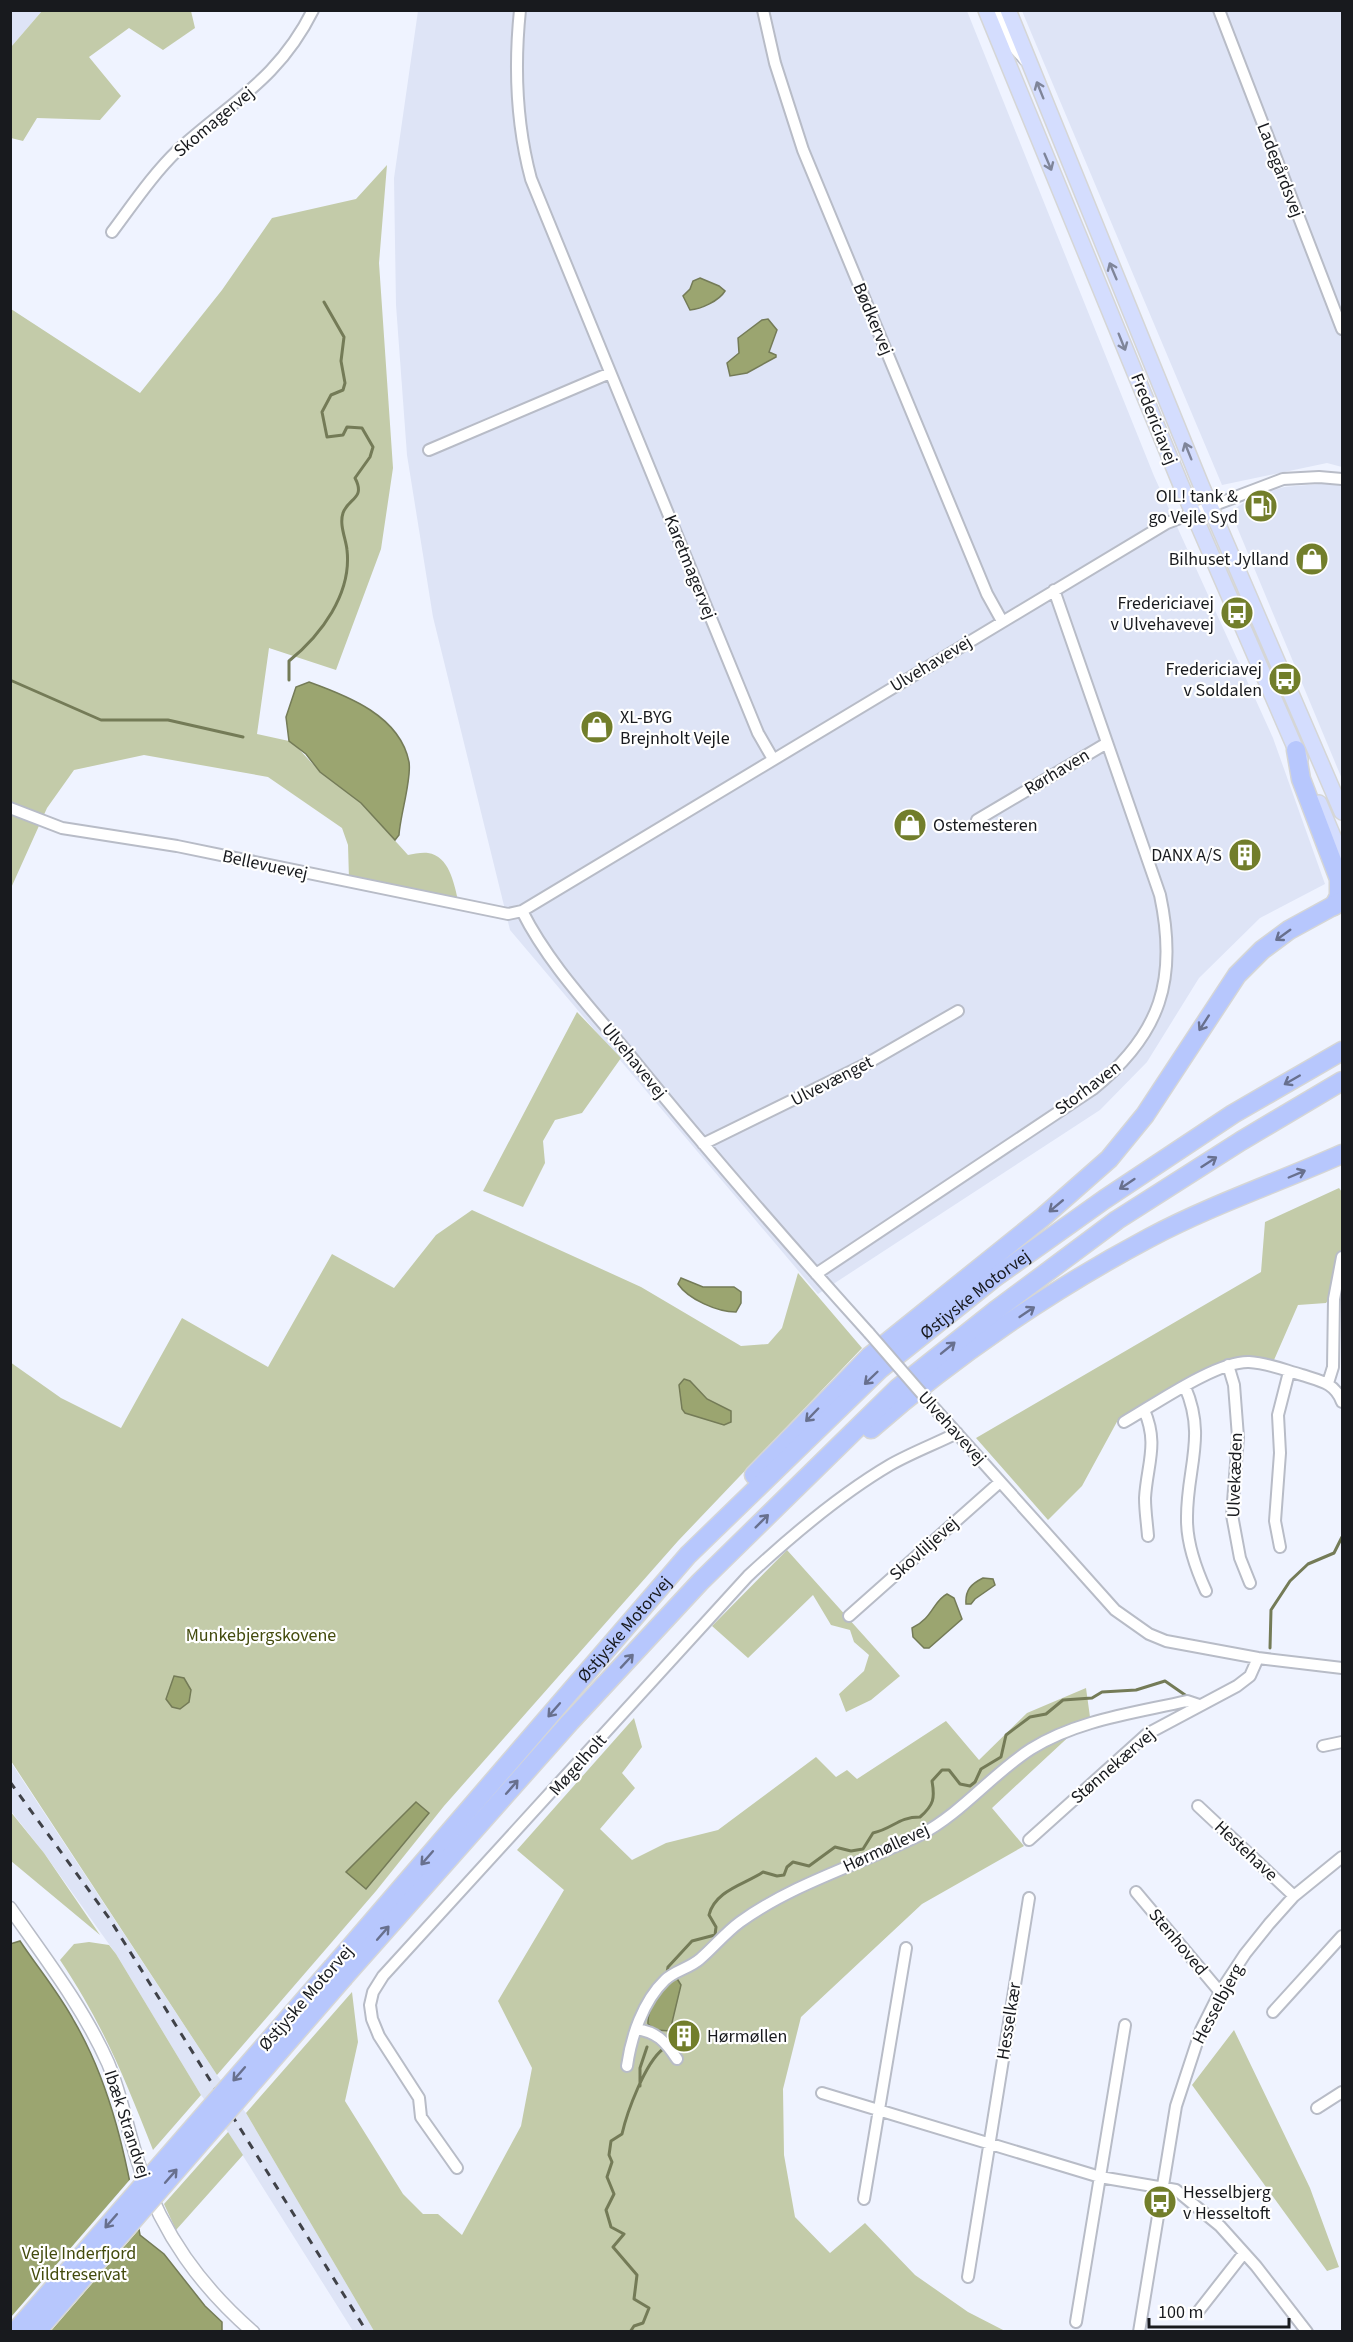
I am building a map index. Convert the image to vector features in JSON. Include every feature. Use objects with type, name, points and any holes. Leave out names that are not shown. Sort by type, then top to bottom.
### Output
[{"type":"highway","points":[[688,1555],[698,1536],[869,1357],[1043,1217],[1109,1159],[1145,1115],[1237,975],[1262,950],[1289,930],[1338,903],[1339,879],[1301,779],[1296,750]]},
{"type":"highway","name":"Østjyske Motorvej","points":[[36,2331],[688,1555],[880,1370],[994,1278],[1105,1199],[1233,1114],[1342,1051]]},
{"type":"highway","name":"Østjyske Motorvej","points":[[15,2331],[339,1972],[700,1582],[898,1388],[995,1311],[1117,1220],[1241,1141],[1342,1081]]},
{"type":"highway","points":[[781,1502],[828,1467],[937,1375],[1099,1266],[1151,1236],[1342,1154]]},
{"type":"main road","name":"Fredericiavej","points":[[986,10],[1192,512],[1342,858]]},
{"type":"main road","name":"Fredericiavej","points":[[1008,10],[1210,505],[1342,812]]},
{"type":"main road","points":[[1132,367],[1196,500],[1210,505]]},
{"type":"main road","points":[[1192,512],[1205,518],[1295,721],[1316,748]]},
{"type":"street","name":"Skomagervej","points":[[112,232],[176,152],[245,97],[273,70],[298,38],[314,10]]},
{"type":"street","name":"Karetmagervej","points":[[520,10],[516,88],[523,148],[531,179],[758,733],[773,759]]},
{"type":"street","name":"Bødkervej","points":[[763,10],[775,63],[803,150],[982,583],[1002,621]]},
{"type":"street","points":[[998,10],[1014,45],[1030,66]]},
{"type":"street","name":"Ladegårdsvej","points":[[1219,10],[1342,329]]},
{"type":"street","points":[[429,450],[610,373]]},
{"type":"street","name":"Ulvehavevej","points":[[1342,479],[1319,477],[1283,479],[1167,523],[522,911],[537,941],[703,1144],[1000,1482],[1129,1622],[1166,1641],[1258,1658],[1342,1668]]},
{"type":"street","name":"Storhaven","points":[[816,1274],[1093,1089],[1121,1066],[1141,1040],[1156,1009],[1164,985],[1168,932],[1160,895],[1054,590]]},
{"type":"street","name":"Rørhaven","points":[[977,820],[1107,743]]},
{"type":"street","name":"Bellevuevej","points":[[10,808],[62,828],[177,846],[508,914],[522,911]]},
{"type":"street","name":"Ulvevænget","points":[[703,1144],[868,1063],[958,1011]]},
{"type":"street","points":[[1328,1383],[1333,1367],[1334,1299],[1342,1257]]},
{"type":"street","points":[[1124,1422],[1228,1365],[1246,1362],[1267,1364],[1328,1383],[1339,1393],[1342,1402]]},
{"type":"street","name":"Ulvekæden","points":[[1228,1365],[1234,1385],[1238,1437],[1232,1515],[1240,1558],[1250,1583]]},
{"type":"street","points":[[1280,1546],[1275,1521],[1280,1453],[1278,1415],[1289,1372]]},
{"type":"street","points":[[1185,1387],[1196,1418],[1187,1521],[1196,1568],[1206,1592]]},
{"type":"street","points":[[1144,1410],[1154,1441],[1145,1498],[1148,1536]]},
{"type":"street","name":"Møgelholt","points":[[457,2168],[421,2116],[419,2098],[379,2036],[372,2019],[372,1998],[383,1976],[483,1870],[748,1576],[783,1543],[890,1465],[957,1433]]},
{"type":"street","name":"Skovliljevej","points":[[849,1616],[1000,1482]]},
{"type":"street","name":"Stønnekærvej","points":[[1029,1840],[1147,1734],[1250,1677],[1258,1658]]},
{"type":"street","name":"Hørmøllevej","points":[[627,2066],[631,2040],[658,1988],[666,1978],[698,1961],[740,1922],[815,1881],[920,1834],[941,1822],[1031,1749],[1074,1729],[1112,1718],[1187,1701],[1199,1705]]},
{"type":"street","points":[[1323,1746],[1342,1742]]},
{"type":"street","name":"Hestehave","points":[[1198,1806],[1294,1896]]},
{"type":"street","name":"Hesselbjerg","points":[[1139,2331],[1176,2106],[1187,2065],[1220,1992],[1245,1954],[1294,1896],[1342,1857]]},
{"type":"street","name":"Stenhoved","points":[[1136,1892],[1220,1992]]},
{"type":"street","name":"Hesselkær","points":[[968,2277],[1029,1898]]},
{"type":"street","name":"Ibæk Strandvej","points":[[10,1908],[76,2003],[97,2039],[116,2083],[142,2175],[168,2233],[200,2280],[252,2331]]},
{"type":"street","points":[[1273,2012],[1342,1936]]},
{"type":"street","points":[[864,2199],[906,1947]]},
{"type":"street","points":[[1076,2322],[1125,2025]]},
{"type":"street","points":[[636,2029],[648,2031],[664,2040],[677,2059]]},
{"type":"street","points":[[1317,2108],[1342,2092]]},
{"type":"street","points":[[822,2093],[1100,2177],[1176,2190],[1220,2226],[1307,2331]]},
{"type":"street","points":[[1197,2313],[1244,2253]]},
{"type":"shaded area","points":[[11,11],[42,11],[11,47]]},
{"type":"shaded area","points":[[418,11],[967,11],[1154,476],[1273,738],[1325,884],[1260,918],[1199,978],[1147,1062],[1100,1110],[818,1294],[510,930],[433,617],[407,455],[396,305],[394,178]]},
{"type":"shaded area","points":[[1022,11],[1342,11],[1342,467],[1327,463],[1222,485]]},
{"type":"shaded area","points":[[700,278],[725,291],[709,304],[690,310],[683,296],[690,289],[693,281]]},
{"type":"shaded area","points":[[768,319],[777,330],[769,352],[776,357],[747,373],[730,376],[727,363],[739,353],[738,338],[762,320]]},
{"type":"shaded area","points":[[1331,483],[1342,485],[1342,779],[1237,527],[1234,509],[1254,496],[1284,487]]},
{"type":"shaded area","points":[[309,682],[340,694],[370,710],[384,720],[404,746],[409,762],[409,777],[399,835],[395,840],[361,803],[320,772],[306,754],[289,741],[286,717],[296,687]]},
{"type":"shaded area","points":[[681,1278],[703,1287],[734,1287],[741,1292],[741,1303],[736,1312],[712,1307],[683,1290],[678,1284]]},
{"type":"shaded area","points":[[684,1379],[690,1381],[707,1399],[731,1411],[731,1422],[724,1425],[685,1413],[682,1409],[679,1385]]},
{"type":"shaded area","points":[[983,1578],[993,1579],[995,1585],[971,1604],[966,1604],[970,1588]]},
{"type":"shaded area","points":[[947,1594],[954,1598],[962,1619],[929,1648],[924,1648],[913,1637],[912,1628],[929,1615],[942,1597]]},
{"type":"shaded area","points":[[174,1676],[184,1678],[191,1690],[189,1702],[180,1709],[172,1707],[166,1699]]},
{"type":"shaded area","points":[[10,1761],[217,2075],[246,2113],[374,2331],[353,2331],[228,2132],[201,2095],[116,1954],[11,1811]]},
{"type":"shaded area","points":[[416,1802],[429,1813],[366,1889],[346,1872]]},
{"type":"shaded area","name":"Vejle Inderfjord Vildtreservat","points":[[20,1941],[68,2011],[99,2072],[123,2152],[140,2235],[164,2254],[205,2306],[222,2322],[222,2331],[11,2331],[10,1944]]},
{"type":"shaded area","points":[[676,1977],[681,1985],[670,2031],[656,2030],[648,2024],[650,2010],[661,1992]]},
{"type":"green space","points":[[42,11],[191,11],[195,28],[163,50],[129,28],[89,57],[121,96],[100,120],[37,118],[23,141],[11,138],[11,47]]},
{"type":"green space","points":[[387,165],[379,263],[393,468],[381,549],[336,670],[269,648],[257,734],[289,741],[297,747],[320,772],[361,803],[408,855],[428,853],[441,859],[449,871],[458,900],[349,879],[348,845],[342,828],[268,777],[144,755],[74,770],[47,808],[11,888],[11,309],[140,393],[222,290],[272,218],[356,199]]},
{"type":"green space","points":[[577,1012],[621,1058],[582,1113],[555,1120],[543,1141],[545,1163],[523,1207],[483,1191]]},
{"type":"green space","points":[[1339,1188],[1342,1192],[1342,1280],[1326,1303],[1298,1305],[1274,1360],[1243,1357],[1204,1369],[1119,1418],[1082,1486],[1048,1520],[976,1438],[1261,1272],[1265,1222]]},
{"type":"green space","name":"Munkebjergskovene","points":[[472,1210],[641,1287],[741,1346],[768,1344],[782,1328],[798,1273],[862,1348],[678,1541],[444,1806],[376,1891],[217,2075],[11,1761],[10,1362],[61,1398],[121,1428],[182,1318],[268,1367],[332,1254],[394,1288],[436,1235]]},
{"type":"green space","points":[[787,1550],[900,1676],[871,1700],[846,1712],[839,1694],[864,1671],[869,1655],[854,1642],[850,1630],[831,1625],[813,1595],[748,1658],[712,1626]]},
{"type":"green space","points":[[1086,1688],[1090,1717],[992,1808],[1024,1846],[922,1904],[801,2017],[783,2089],[784,2155],[795,2217],[830,2253],[865,2223],[915,2275],[968,2312],[1005,2331],[374,2331],[246,2113],[352,1992],[358,2042],[345,2101],[403,2194],[423,2214],[438,2214],[462,2235],[521,2126],[532,2068],[498,2001],[564,1890],[517,1850],[634,1718],[642,1747],[622,1773],[635,1788],[600,1829],[632,1860],[666,1843],[718,1830],[816,1757],[836,1777],[847,1770],[857,1779],[946,1721],[979,1760],[1027,1713]]},
{"type":"green space","points":[[10,1811],[44,1853],[100,1935],[11,1861]]},
{"type":"green space","points":[[89,1942],[109,1945],[116,1954],[201,2095],[153,2150],[123,2076],[101,2030],[60,1960],[74,1944]]},
{"type":"green space","points":[[1234,2030],[1310,2188],[1339,2267],[1327,2271],[1192,2085]]},
{"type":"green space","points":[[228,2132],[243,2155],[176,2230],[164,2204]]},
{"type":"pier","points":[[133,2176],[142,2226],[50,2332],[11,2331],[11,2317]]},
{"type":"waterway","points":[[289,680],[289,661],[323,626],[345,582],[347,550],[343,532],[343,513],[357,494],[358,485],[355,478],[370,457],[373,447],[362,428],[347,427],[343,435],[327,437],[322,412],[331,395],[343,390],[345,383],[341,361],[344,337],[324,302]]},
{"type":"waterway","points":[[10,680],[101,720],[168,720],[243,737]]},
{"type":"waterway","points":[[1270,1648],[1271,1610],[1290,1581],[1308,1564],[1334,1553],[1342,1537]]},
{"type":"waterway","points":[[667,1973],[668,1967],[692,1941],[715,1935],[716,1927],[709,1915],[712,1906],[724,1894],[763,1872],[777,1876],[784,1875],[787,1867],[793,1862],[809,1866],[835,1847],[851,1851],[863,1849],[873,1833],[906,1819],[920,1817],[931,1805],[932,1781],[942,1770],[949,1770],[960,1784],[970,1786],[975,1782],[981,1769],[1001,1757],[1006,1735],[1030,1717],[1046,1714],[1063,1700],[1092,1698],[1102,1692],[1136,1690],[1165,1681],[1188,1697]]},
{"type":"waterway","points":[[640,2086],[640,2068],[647,2047]]},
{"type":"waterway","points":[[630,2332],[634,2326],[643,2323],[649,2308],[634,2299],[637,2275],[613,2247],[624,2234],[611,2227],[606,2210],[614,2194],[607,2177],[612,2162],[609,2155],[611,2141],[622,2134],[632,2101],[643,2076],[663,2049]]},
{"type":"railway","points":[[10,1782],[109,1918],[367,2332]]},
{"type":"place","name":"OIL! tank & go Vejle Syd","points":[[1261,506]]},
{"type":"place","name":"Bilhuset Jylland","points":[[1312,559]]},
{"type":"place","name":"Fredericiavej v Ulvehavevej","points":[[1237,613]]},
{"type":"place","name":"Fredericiavej v Soldalen","points":[[1285,679]]},
{"type":"place","name":"XL-BYG Brejnholt Vejle","points":[[597,727]]},
{"type":"place","name":"Ostemesteren","points":[[910,825]]},
{"type":"place","name":"DANX A/S","points":[[1245,855]]},
{"type":"place","name":"Hørmøllen","points":[[684,2036]]},
{"type":"place","name":"Hesselbjerg v Hesseltoft","points":[[1160,2202]]}]
